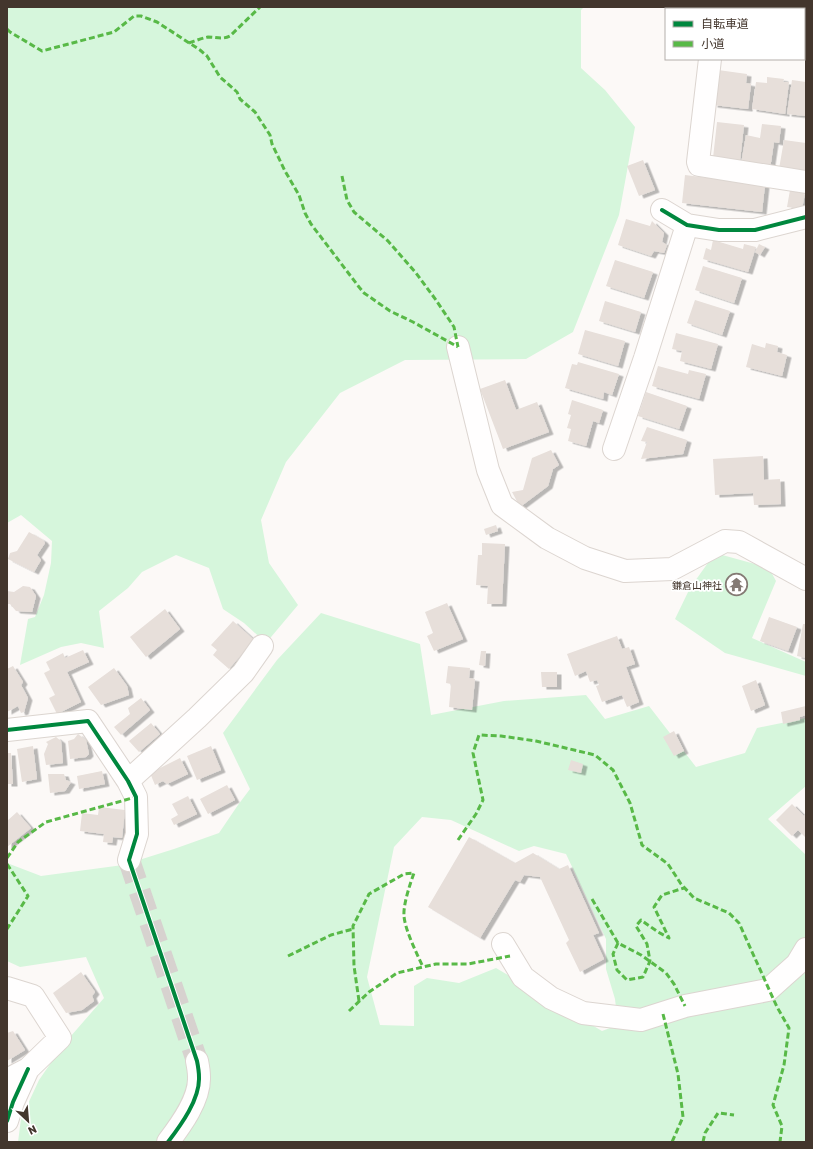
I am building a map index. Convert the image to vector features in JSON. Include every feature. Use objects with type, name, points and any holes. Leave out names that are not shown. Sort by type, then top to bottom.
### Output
[{"type":"street","points":[[710,60],[698,162],[699,165],[806,182]]},
{"type":"street","points":[[662,210],[687,225],[719,230],[755,230],[806,217]]},
{"type":"street","points":[[614,449],[645,358],[687,225]]},
{"type":"street","points":[[458,347],[488,470],[502,505],[547,538],[586,558],[626,571],[672,569],[725,541],[739,542],[806,579]]},
{"type":"street","points":[[128,781],[198,718],[243,673],[262,646]]},
{"type":"street","points":[[7,730],[88,721],[128,781],[136,796],[137,834],[129,860]]},
{"type":"street","points":[[503,944],[523,977],[551,998],[583,1013],[641,1020],[685,1006],[768,990],[797,964],[806,949]]},
{"type":"street","points":[[7,988],[34,996],[60,1038],[28,1069],[7,1080]]},
{"type":"street","points":[[168,1142],[186,1118],[194,1098],[199,1078],[197,1061]]},
{"type":"street","points":[[7,1121],[13,1102],[28,1069]]},
{"type":"green space","points":[[7,7],[584,7],[581,10],[581,68],[605,90],[635,127],[619,215],[573,332],[526,359],[405,360],[340,393],[286,462],[261,520],[269,563],[298,605],[266,643],[244,623],[223,609],[209,568],[176,555],[142,572],[128,588],[99,611],[104,648],[81,643],[61,647],[20,665],[28,619],[35,617],[44,595],[51,563],[52,541],[21,515],[7,523]]},
{"type":"green space","points":[[715,553],[769,568],[776,581],[752,638],[806,662],[806,676],[725,653],[675,619],[690,588]]},
{"type":"green space","points":[[321,613],[420,644],[431,715],[504,701],[586,695],[605,719],[649,706],[696,767],[745,753],[757,728],[806,718],[806,786],[768,819],[806,855],[806,1142],[18,1142],[21,1119],[39,1080],[64,1044],[104,998],[86,957],[20,967],[7,961],[7,863],[41,876],[123,865],[219,833],[250,789],[223,733],[277,660]],"holes":[[[422,817],[451,820],[519,851],[534,846],[566,854],[606,939],[606,969],[615,999],[618,1025],[602,1031],[496,968],[459,983],[427,978],[414,986],[414,1026],[380,1025],[367,977],[394,847]]]},
{"type":"building","points":[[718,70],[747,74],[746,83],[751,84],[748,109],[713,105]]},
{"type":"building","points":[[767,77],[784,79],[783,82],[789,82],[785,114],[752,109],[756,82],[767,83]]},
{"type":"building","points":[[792,80],[806,82],[806,116],[787,114]]},
{"type":"building","points":[[717,122],[744,125],[740,161],[713,158]]},
{"type":"building","points":[[762,124],[781,126],[779,143],[774,142],[770,169],[741,164],[746,135],[760,138]]},
{"type":"building","points":[[784,140],[806,143],[806,173],[779,169]]},
{"type":"building","points":[[643,160],[655,190],[639,196],[627,166]]},
{"type":"building","points":[[685,175],[765,185],[762,212],[682,203]]},
{"type":"building","points":[[790,190],[805,193],[802,209],[787,207]]},
{"type":"building","points":[[626,219],[650,226],[652,221],[664,233],[662,242],[667,245],[664,253],[654,251],[651,256],[618,245]]},
{"type":"building","points":[[713,240],[743,249],[744,244],[756,247],[748,272],[703,259],[706,248],[711,250]]},
{"type":"building","points":[[759,244],[765,247],[760,255],[755,252]]},
{"type":"building","points":[[615,260],[653,272],[644,298],[606,286]]},
{"type":"building","points":[[703,266],[742,278],[734,303],[695,290]]},
{"type":"building","points":[[695,300],[730,311],[722,335],[687,323]]},
{"type":"building","points":[[605,301],[641,312],[635,332],[599,321]]},
{"type":"building","points":[[585,330],[625,341],[618,366],[578,354]]},
{"type":"building","points":[[676,333],[718,344],[711,369],[680,361],[682,351],[672,349]]},
{"type":"building","points":[[766,343],[778,346],[777,352],[787,355],[782,376],[746,367],[752,344],[765,348]]},
{"type":"building","points":[[578,362],[619,374],[612,395],[604,392],[603,399],[565,388],[572,364],[577,365]]},
{"type":"building","points":[[658,366],[688,374],[689,370],[706,374],[699,399],[652,386]]},
{"type":"building","points":[[505,380],[516,410],[537,402],[549,432],[503,449],[480,389]]},
{"type":"building","points":[[646,392],[687,406],[679,429],[638,416]]},
{"type":"building","points":[[572,400],[603,410],[599,423],[593,421],[586,446],[568,441],[571,429],[567,428],[571,415],[568,414]]},
{"type":"building","points":[[647,427],[687,440],[683,454],[641,459],[647,442],[641,441]]},
{"type":"building","points":[[551,450],[559,465],[553,469],[548,486],[520,507],[512,492],[523,490],[532,458]]},
{"type":"building","points":[[763,456],[764,480],[780,479],[781,504],[754,505],[753,493],[715,495],[713,459]]},
{"type":"building","points":[[496,525],[498,531],[486,535],[484,529]]},
{"type":"building","points":[[29,532],[43,540],[45,543],[37,555],[41,560],[34,572],[8,559],[10,553],[17,551]]},
{"type":"building","points":[[482,543],[505,544],[502,604],[487,604],[488,586],[476,585],[478,555],[482,555]]},
{"type":"building","points":[[23,586],[30,587],[36,596],[32,612],[16,611],[10,604],[7,604],[7,591],[14,592]]},
{"type":"building","points":[[447,603],[463,639],[434,651],[427,636],[433,633],[425,612]]},
{"type":"building","points":[[165,609],[180,629],[146,657],[130,637]]},
{"type":"building","points":[[769,617],[797,627],[788,651],[760,641]]},
{"type":"building","points":[[233,621],[254,640],[229,669],[213,655],[217,650],[211,645]]},
{"type":"building","points":[[803,624],[806,624],[806,658],[797,656]]},
{"type":"building","points":[[617,636],[622,649],[629,647],[635,664],[626,667],[639,702],[627,707],[622,695],[602,702],[596,686],[599,685],[597,680],[590,682],[586,671],[575,676],[567,654]]},
{"type":"building","points":[[83,650],[89,662],[67,672],[81,702],[57,714],[49,698],[55,695],[44,673],[50,670],[46,662],[63,653],[65,658]]},
{"type":"building","points":[[481,651],[486,651],[485,666],[479,665]]},
{"type":"building","points":[[13,666],[23,682],[21,685],[28,698],[24,712],[21,713],[18,706],[7,712],[7,669]]},
{"type":"building","points":[[448,666],[470,668],[469,678],[475,679],[472,710],[449,707],[451,684],[446,683]]},
{"type":"building","points":[[114,668],[127,686],[129,695],[101,705],[88,687]]},
{"type":"building","points":[[541,672],[557,672],[557,687],[542,687]]},
{"type":"building","points":[[756,680],[765,705],[751,711],[742,686]]},
{"type":"building","points":[[141,698],[150,710],[121,735],[114,727],[130,714],[128,708]]},
{"type":"building","points":[[806,706],[806,715],[800,717],[800,720],[783,724],[781,712]]},
{"type":"building","points":[[151,723],[160,734],[139,752],[129,741]]},
{"type":"building","points":[[674,731],[684,751],[674,756],[663,737]]},
{"type":"building","points":[[78,734],[86,740],[89,754],[86,757],[70,759],[68,741],[74,739]]},
{"type":"building","points":[[56,737],[61,741],[63,763],[46,765],[44,754],[48,744],[46,742]]},
{"type":"building","points":[[33,746],[37,779],[22,782],[17,749]]},
{"type":"building","points":[[211,746],[221,770],[197,780],[187,756]]},
{"type":"building","points":[[7,753],[11,753],[13,784],[7,784]]},
{"type":"building","points":[[180,758],[188,774],[167,784],[163,781],[155,785],[150,773]]},
{"type":"building","points":[[571,760],[583,764],[581,773],[568,770]]},
{"type":"building","points":[[102,771],[105,784],[79,789],[77,776]]},
{"type":"building","points":[[48,774],[64,774],[66,780],[71,782],[65,791],[50,793]]},
{"type":"building","points":[[227,785],[235,800],[208,814],[200,799]]},
{"type":"building","points":[[188,796],[197,814],[174,825],[171,819],[178,815],[172,804]]},
{"type":"building","points":[[792,804],[804,816],[806,814],[806,838],[798,830],[792,836],[776,820]]},
{"type":"building","points":[[99,807],[125,810],[122,838],[113,837],[112,843],[103,842],[104,834],[80,831],[82,813],[98,815]]},
{"type":"building","points":[[17,812],[31,828],[7,847],[7,821]]},
{"type":"building","points":[[469,837],[515,863],[533,853],[559,869],[568,865],[599,933],[593,935],[604,959],[580,972],[566,943],[569,940],[540,877],[524,875],[520,882],[515,880],[480,938],[428,907]]},
{"type":"building","points":[[81,972],[95,992],[92,996],[94,1001],[82,1010],[66,1013],[53,993]]},
{"type":"building","points":[[13,1031],[25,1050],[7,1061],[7,1033]]},
{"type":"tunnel","points":[[129,860],[197,1061]]},
{"type":"marked path","points":[[189,43],[208,37],[222,38],[230,36],[260,7]]},
{"type":"marked path","points":[[7,29],[42,51],[114,32],[134,16],[141,16],[157,22],[200,50],[207,56],[220,77],[237,92],[240,99],[255,112],[270,135],[272,144],[299,195],[305,213],[311,224],[364,293],[390,311],[458,347]]},
{"type":"marked path","points":[[342,176],[347,200],[354,212],[388,241],[416,273],[454,327],[458,347]]},
{"type":"marked path","points":[[458,840],[476,814],[483,800],[473,753],[479,735],[501,736],[536,741],[595,755],[613,770],[630,803],[642,845],[668,864],[681,884],[694,898],[729,913],[739,923],[777,1007],[789,1028],[784,1065],[773,1105],[782,1126],[780,1142]]},
{"type":"marked path","points":[[7,858],[18,842],[46,822],[136,797]]},
{"type":"marked path","points":[[7,864],[28,896],[7,929]]},
{"type":"marked path","points":[[359,1001],[354,966],[353,926],[369,894],[404,874],[414,873],[406,900],[404,916],[409,935],[423,967]]},
{"type":"marked path","points":[[618,943],[613,954],[617,970],[627,980],[643,977],[650,961],[647,944],[636,926],[641,920],[669,938],[654,907],[662,895],[684,888]]},
{"type":"marked path","points":[[592,899],[618,943],[641,955],[666,973],[674,984],[685,1006]]},
{"type":"marked path","points":[[288,956],[331,935],[353,929]]},
{"type":"marked path","points":[[349,1011],[369,992],[397,973],[436,964],[468,964],[510,956]]},
{"type":"marked path","points":[[663,1014],[678,1074],[683,1117],[672,1142]]},
{"type":"marked path","points":[[703,1142],[705,1133],[718,1113],[734,1115]]},
{"type":"cycle path","points":[[662,210],[687,225],[719,230],[755,230],[806,217]]},
{"type":"cycle path","points":[[7,730],[88,721],[128,781],[136,797],[137,834],[129,860],[197,1061],[199,1073],[198,1085],[193,1103],[184,1120],[168,1142]]},
{"type":"cycle path","points":[[7,1121],[13,1102],[28,1069]]},
{"type":"place","name":"鎌倉山神社","points":[[737,585]]}]
